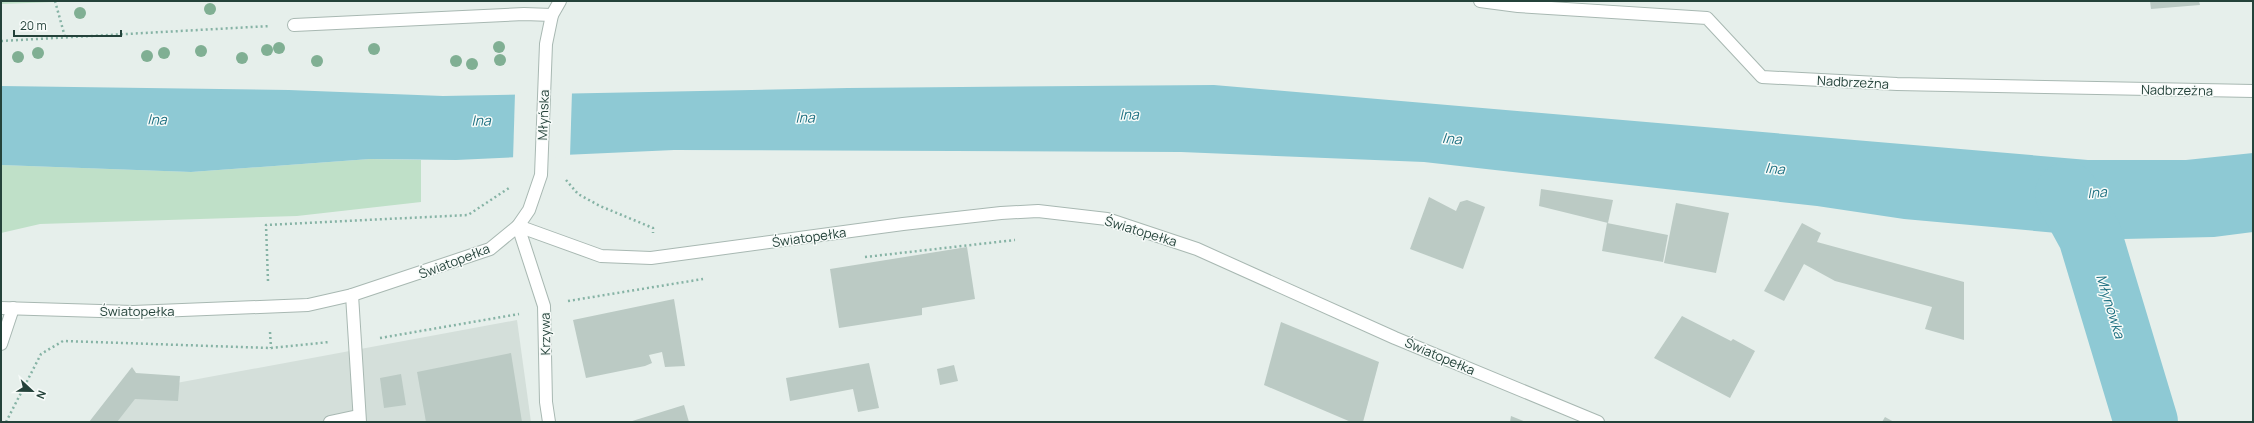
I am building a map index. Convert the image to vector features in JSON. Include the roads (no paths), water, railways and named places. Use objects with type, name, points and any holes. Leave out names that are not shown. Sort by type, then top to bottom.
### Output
[{"type":"street","name":"Młyńska","points":[[518,226],[529,210],[541,175],[546,44],[552,15],[560,1]]},
{"type":"street","name":"Nadbrzeżna","points":[[1480,1],[1518,6],[1707,18],[1762,77],[1897,84],[2253,92]]},
{"type":"street","points":[[294,25],[524,14],[552,15]]},
{"type":"street","name":"Światopełka","points":[[7,308],[133,312],[269,308],[308,305],[352,296],[490,249],[518,226],[601,256],[651,258],[903,224],[1001,213],[1038,211],[1107,219],[1197,249],[1396,338],[1598,422]]},
{"type":"street","name":"Krzywa","points":[[518,226],[544,306],[546,402],[549,422]]},
{"type":"street","points":[[330,422],[359,419],[352,296]]},
{"type":"street","points":[[1,344],[7,308]]},
{"type":"water","name":"Ina","points":[[1214,85],[2088,160],[2186,160],[2253,153],[2253,232],[2214,237],[2123,239],[1904,219],[1817,206],[1424,162],[1181,152],[674,150],[456,160],[370,159],[191,172],[1,165],[1,86],[289,90],[443,96],[848,88]]},
{"type":"waterway","name":"Młynówka","points":[[2067,194],[2090,236],[2146,422]]}]
